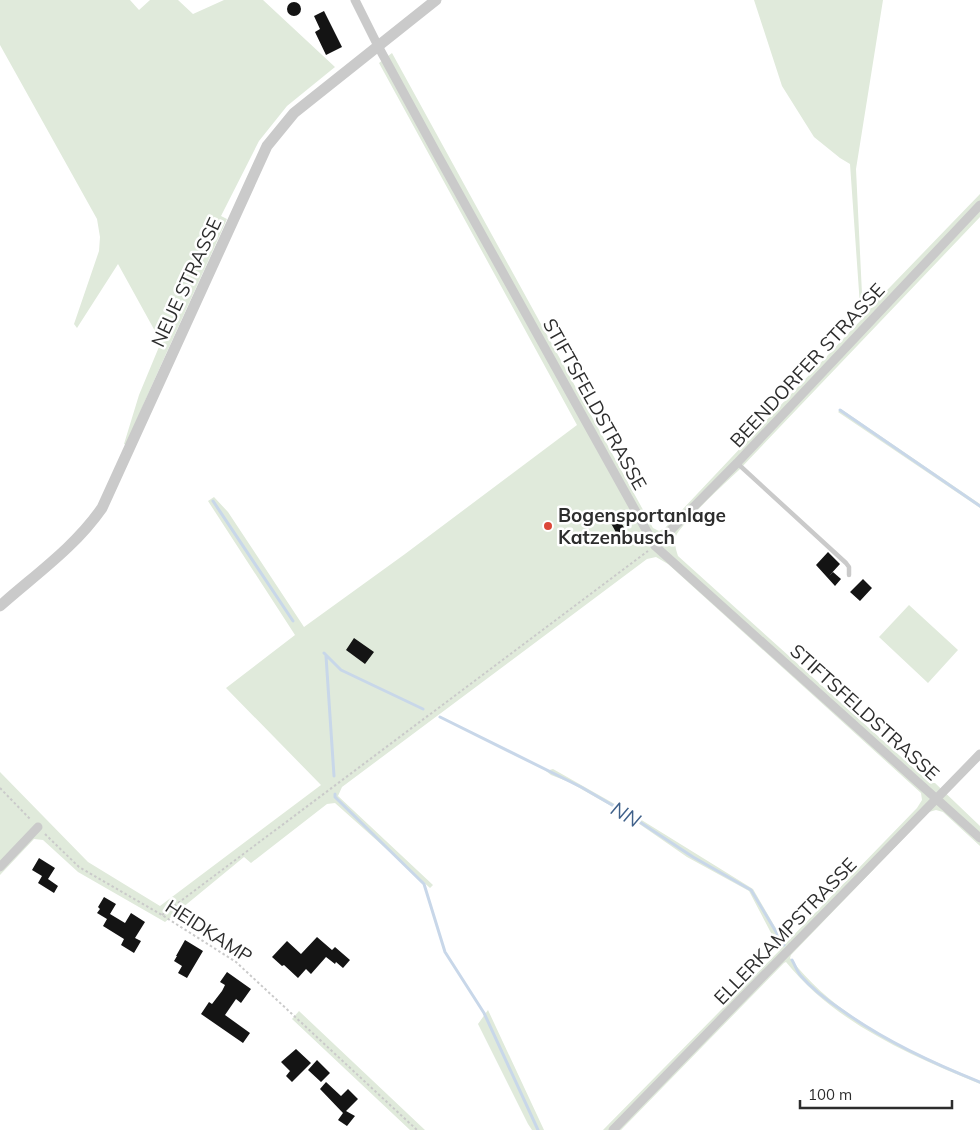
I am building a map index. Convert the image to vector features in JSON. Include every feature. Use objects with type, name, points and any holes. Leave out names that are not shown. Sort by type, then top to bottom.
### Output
[{"type":"street","name":"STIFTSFELDSTRASSE","points":[[355,0],[378,46],[655,546],[980,838]]},
{"type":"street","name":"NEUE STRASSE","points":[[0,606],[60,556],[87,529],[102,508],[267,146],[294,113],[436,0]]},
{"type":"street","name":"BEENDORFER STRASSE","points":[[655,546],[737,463],[980,205]]},
{"type":"street","name":"ELLERKAMPSTRASSE","points":[[613,1130],[980,754]]},
{"type":"street","points":[[0,867],[38,827]]},
{"type":"lane","points":[[737,463],[846,563],[849,568],[849,574]]},
{"type":"path","points":[[162,915],[655,546]]},
{"type":"path","name":"HEIDKAMP","points":[[0,788],[79,867],[162,915],[236,962],[418,1130]]},
{"type":"green space","points":[[0,0],[130,0],[139,10],[150,0],[178,0],[193,14],[224,0],[263,0],[335,67],[287,106],[259,141],[221,216],[227,219],[126,445],[124,444],[139,395],[161,342],[118,264],[77,328],[74,324],[99,251],[100,237],[97,219],[0,45]]},
{"type":"green space","points":[[754,0],[883,0],[856,169],[863,315],[980,194],[980,217],[739,470],[704,503],[679,531],[675,541],[676,549],[678,556],[930,783],[935,783],[980,826],[980,846],[943,812],[936,810],[929,812],[790,958],[809,980],[830,999],[876,1032],[927,1058],[980,1081],[980,1084],[901,1049],[850,1020],[806,984],[786,962],[621,1130],[603,1130],[780,950],[749,891],[687,857],[625,814],[546,771],[553,769],[627,811],[753,889],[785,944],[917,808],[922,800],[921,793],[668,564],[656,557],[647,559],[342,787],[338,796],[433,885],[430,888],[335,803],[327,804],[251,863],[244,857],[165,922],[78,872],[43,840],[34,839],[0,875],[0,772],[88,862],[160,906],[321,785],[226,688],[295,635],[208,501],[214,497],[228,512],[304,627],[577,425],[379,63],[392,53],[653,528],[659,531],[665,528],[861,320],[850,164],[814,137],[782,86]]},
{"type":"green space","points":[[841,409],[980,504],[980,508],[838,412]]},
{"type":"green space","points":[[909,605],[958,650],[928,683],[879,637]]},
{"type":"green space","points":[[488,1010],[544,1130],[532,1130],[528,1124],[478,1024]]},
{"type":"green space","points":[[299,1011],[425,1130],[410,1130],[292,1019]]},
{"type":"building","points":[[294,2],[299,4],[301,9],[299,14],[294,16],[289,14],[287,9],[289,4]]},
{"type":"building","points":[[324,11],[342,47],[326,55],[315,32],[320,29],[314,16]]},
{"type":"building","points":[[615,512],[626,531],[618,536],[607,516]]},
{"type":"building","points":[[828,552],[840,564],[829,576],[833,572],[841,579],[835,586],[816,565]]},
{"type":"building","points":[[863,579],[872,588],[860,601],[850,592]]},
{"type":"building","points":[[354,638],[374,652],[365,664],[346,650]]},
{"type":"building","points":[[39,858],[55,868],[48,879],[58,886],[54,893],[38,883],[42,876],[32,870]]},
{"type":"building","points":[[104,897],[116,904],[110,914],[125,923],[131,913],[145,922],[135,938],[141,941],[134,953],[121,945],[124,939],[103,926],[107,919],[97,913]]},
{"type":"building","points":[[317,937],[332,950],[335,947],[350,960],[343,968],[326,957],[311,974],[306,969],[298,978],[272,957],[287,941],[301,954]]},
{"type":"building","points":[[185,940],[203,951],[187,978],[178,973],[182,966],[174,961]]},
{"type":"building","points":[[227,972],[251,989],[241,1003],[236,999],[225,1015],[250,1033],[243,1043],[201,1014],[209,1002],[212,1004],[222,991],[225,985],[220,982]]},
{"type":"building","points":[[296,1049],[311,1063],[292,1082],[286,1076],[290,1071],[281,1062]]},
{"type":"building","points":[[317,1060],[330,1073],[321,1082],[308,1070]]},
{"type":"building","points":[[326,1082],[341,1096],[348,1089],[358,1099],[346,1111],[355,1116],[347,1126],[338,1120],[343,1113],[320,1089]]},
{"type":"waterway","points":[[840,410],[980,506]]},
{"type":"waterway","points":[[213,501],[293,621]]},
{"type":"waterway","name":"NN","points":[[324,653],[341,670],[423,709]]},
{"type":"waterway","name":"NN","points":[[326,656],[334,776]]},
{"type":"waterway","name":"NN","points":[[440,717],[581,787],[626,813],[693,857],[751,890],[784,945]]},
{"type":"waterway","name":"NN","points":[[335,794],[335,797],[424,884],[445,952],[484,1013],[538,1130]]},
{"type":"waterway","name":"NN","points":[[792,960],[800,974],[811,986],[859,1022],[909,1051],[980,1082]]},
{"type":"place","name":"Bogensportanlage Katzenbusch","points":[[548,526]]}]
